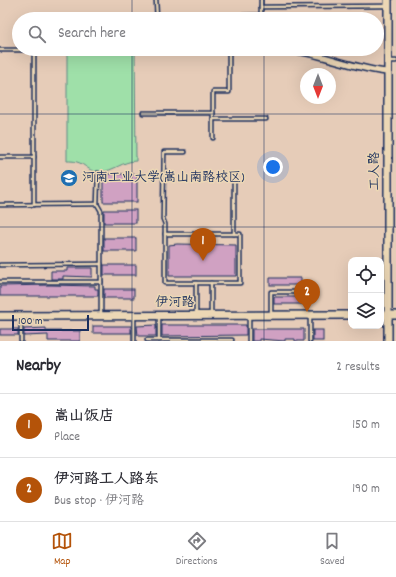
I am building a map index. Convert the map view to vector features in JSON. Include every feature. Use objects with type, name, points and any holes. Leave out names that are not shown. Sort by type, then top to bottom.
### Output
[{"type":"street","name":"工人路","points":[[388,3],[384,315],[388,341]]},
{"type":"street","points":[[319,56],[370,70],[387,72]]},
{"type":"street","points":[[387,108],[396,108]]},
{"type":"street","name":"伊河路","points":[[0,316],[348,315]]},
{"type":"street","points":[[384,315],[396,315]]},
{"type":"lane","points":[[156,0],[157,12]]},
{"type":"lane","points":[[261,0],[261,12]]},
{"type":"lane","points":[[261,7],[388,3]]},
{"type":"lane","points":[[0,50],[12,50]]},
{"type":"lane","points":[[34,56],[34,205]]},
{"type":"lane","points":[[213,138],[213,92],[229,92],[226,56]]},
{"type":"lane","points":[[387,61],[396,61]]},
{"type":"lane","points":[[143,113],[213,113]]},
{"type":"lane","points":[[213,119],[266,119]]},
{"type":"lane","points":[[165,234],[240,234],[240,283],[165,283],[165,234],[165,224],[162,219],[164,152],[185,152]]},
{"type":"lane","points":[[0,157],[34,157]]},
{"type":"lane","points":[[98,172],[97,204],[101,211],[101,315]]},
{"type":"lane","points":[[234,181],[234,234]]},
{"type":"lane","points":[[0,205],[97,204]]},
{"type":"lane","points":[[0,265],[101,264]]},
{"type":"lane","points":[[0,282],[101,282]]},
{"type":"lane","points":[[196,283],[196,315]]},
{"type":"lane","points":[[211,283],[211,315]]},
{"type":"lane","points":[[271,315],[271,292],[302,292]]},
{"type":"lane","points":[[134,315],[134,341]]},
{"type":"lane","points":[[159,315],[159,340]]},
{"type":"lane","points":[[249,315],[249,341]]},
{"type":"lane","points":[[310,315],[310,341]]},
{"type":"lane","points":[[20,341],[21,316]]},
{"type":"lane","points":[[147,340],[232,340]]},
{"type":"green space","points":[[67,56],[135,56],[136,161],[131,161],[110,170],[96,172],[77,162],[67,161]]},
{"type":"building","points":[[103,174],[137,174],[137,202],[103,202]]},
{"type":"building","points":[[104,210],[136,210],[136,223],[104,223]]},
{"type":"building","points":[[104,238],[136,238],[136,251],[104,251]]},
{"type":"building","points":[[169,245],[236,245],[236,276],[169,276]]},
{"type":"building","points":[[104,265],[136,265],[136,275],[104,275]]},
{"type":"building","points":[[67,268],[92,268],[92,277],[63,276],[63,279],[51,279],[51,271],[67,271]]},
{"type":"building","points":[[270,278],[301,278],[301,285],[270,285]]},
{"type":"building","points":[[0,286],[95,286],[95,289],[98,289],[98,296],[0,296]]},
{"type":"building","points":[[104,289],[134,289],[134,298],[104,298]]},
{"type":"building","points":[[274,297],[306,297],[306,304],[274,304]]},
{"type":"building","points":[[156,325],[156,336],[138,336],[137,326]]},
{"type":"building","points":[[162,325],[246,325],[246,335],[162,336]]},
{"type":"building","points":[[93,326],[131,326],[131,333],[93,333]]},
{"type":"building","points":[[46,328],[46,331],[80,331],[80,341],[48,341],[48,335],[24,336],[24,329]]},
{"type":"building","points":[[0,329],[18,329],[18,335],[0,335]]},
{"type":"building","points":[[252,329],[304,329],[304,341],[295,341],[295,339],[285,339],[285,341],[259,339],[259,341],[252,341]]},
{"type":"building","points":[[313,330],[323,330],[323,341],[313,341]]},
{"type":"place","name":"河南工业大学(嵩山南路校区)","points":[[69,178]]},
{"type":"place","name":"嵩山饭店","points":[[203,261]]},
{"type":"place","name":"伊河路工人路东","points":[[307,312]]}]
